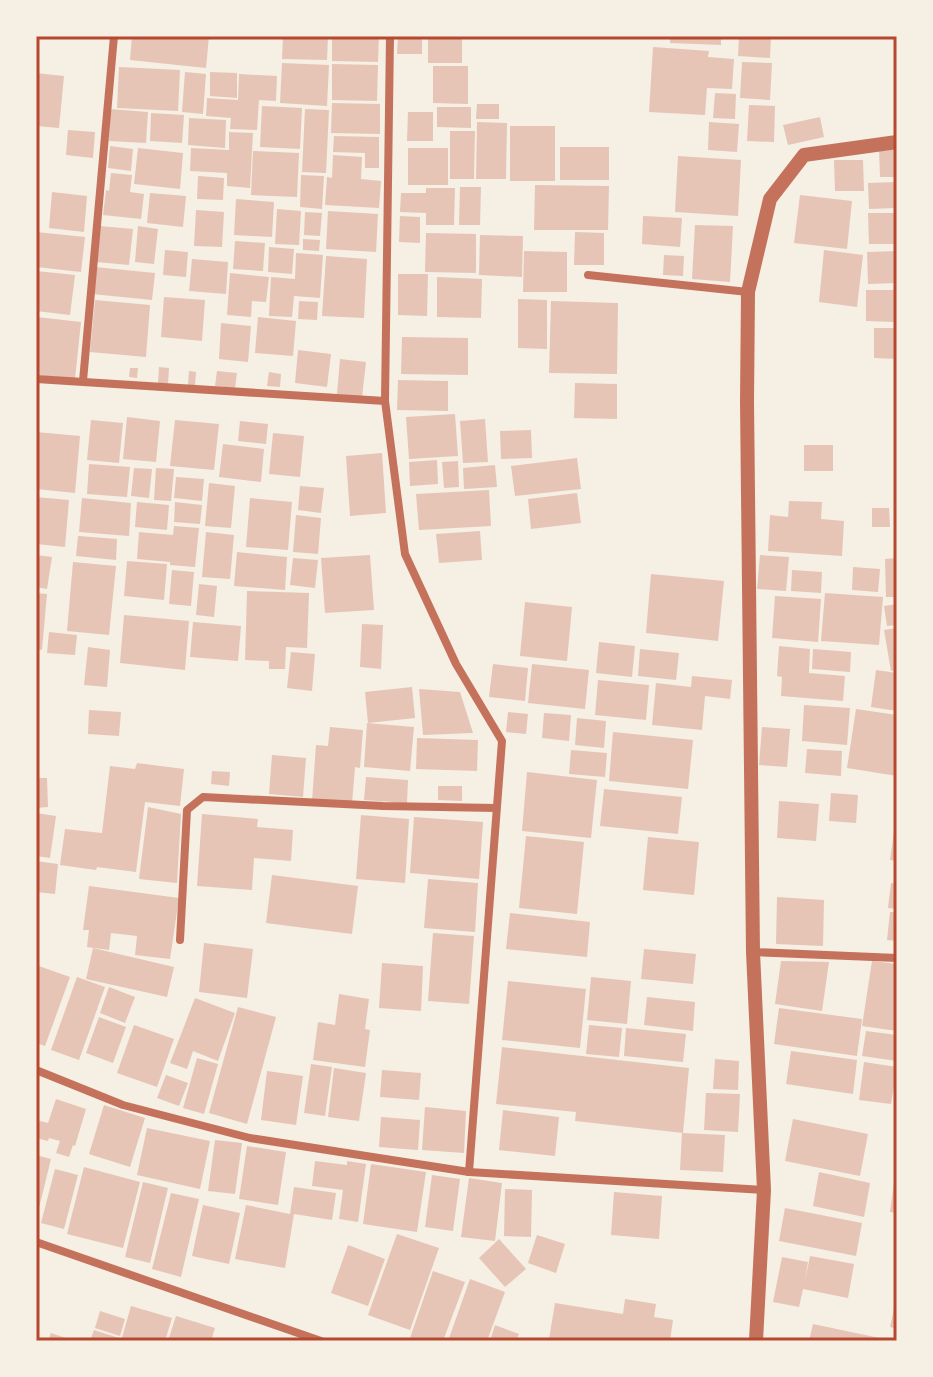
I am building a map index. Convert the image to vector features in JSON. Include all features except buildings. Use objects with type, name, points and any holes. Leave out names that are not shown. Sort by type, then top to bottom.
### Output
[{"type":"street","points":[[83,381],[114,36]]},
{"type":"street","points":[[390,36],[385,401],[405,554],[456,664],[502,741],[469,1172]]},
{"type":"street","points":[[756,1341],[764,1190],[753,952],[748,292],[770,199],[804,155],[897,142]]},
{"type":"street","points":[[588,275],[748,292]]},
{"type":"street","points":[[36,379],[385,401]]},
{"type":"street","points":[[180,940],[187,810],[203,797],[496,808]]},
{"type":"street","points":[[753,952],[897,958]]},
{"type":"street","points":[[36,1070],[123,1105],[250,1138],[469,1172],[764,1190]]},
{"type":"street","points":[[36,1242],[321,1341]]}]
